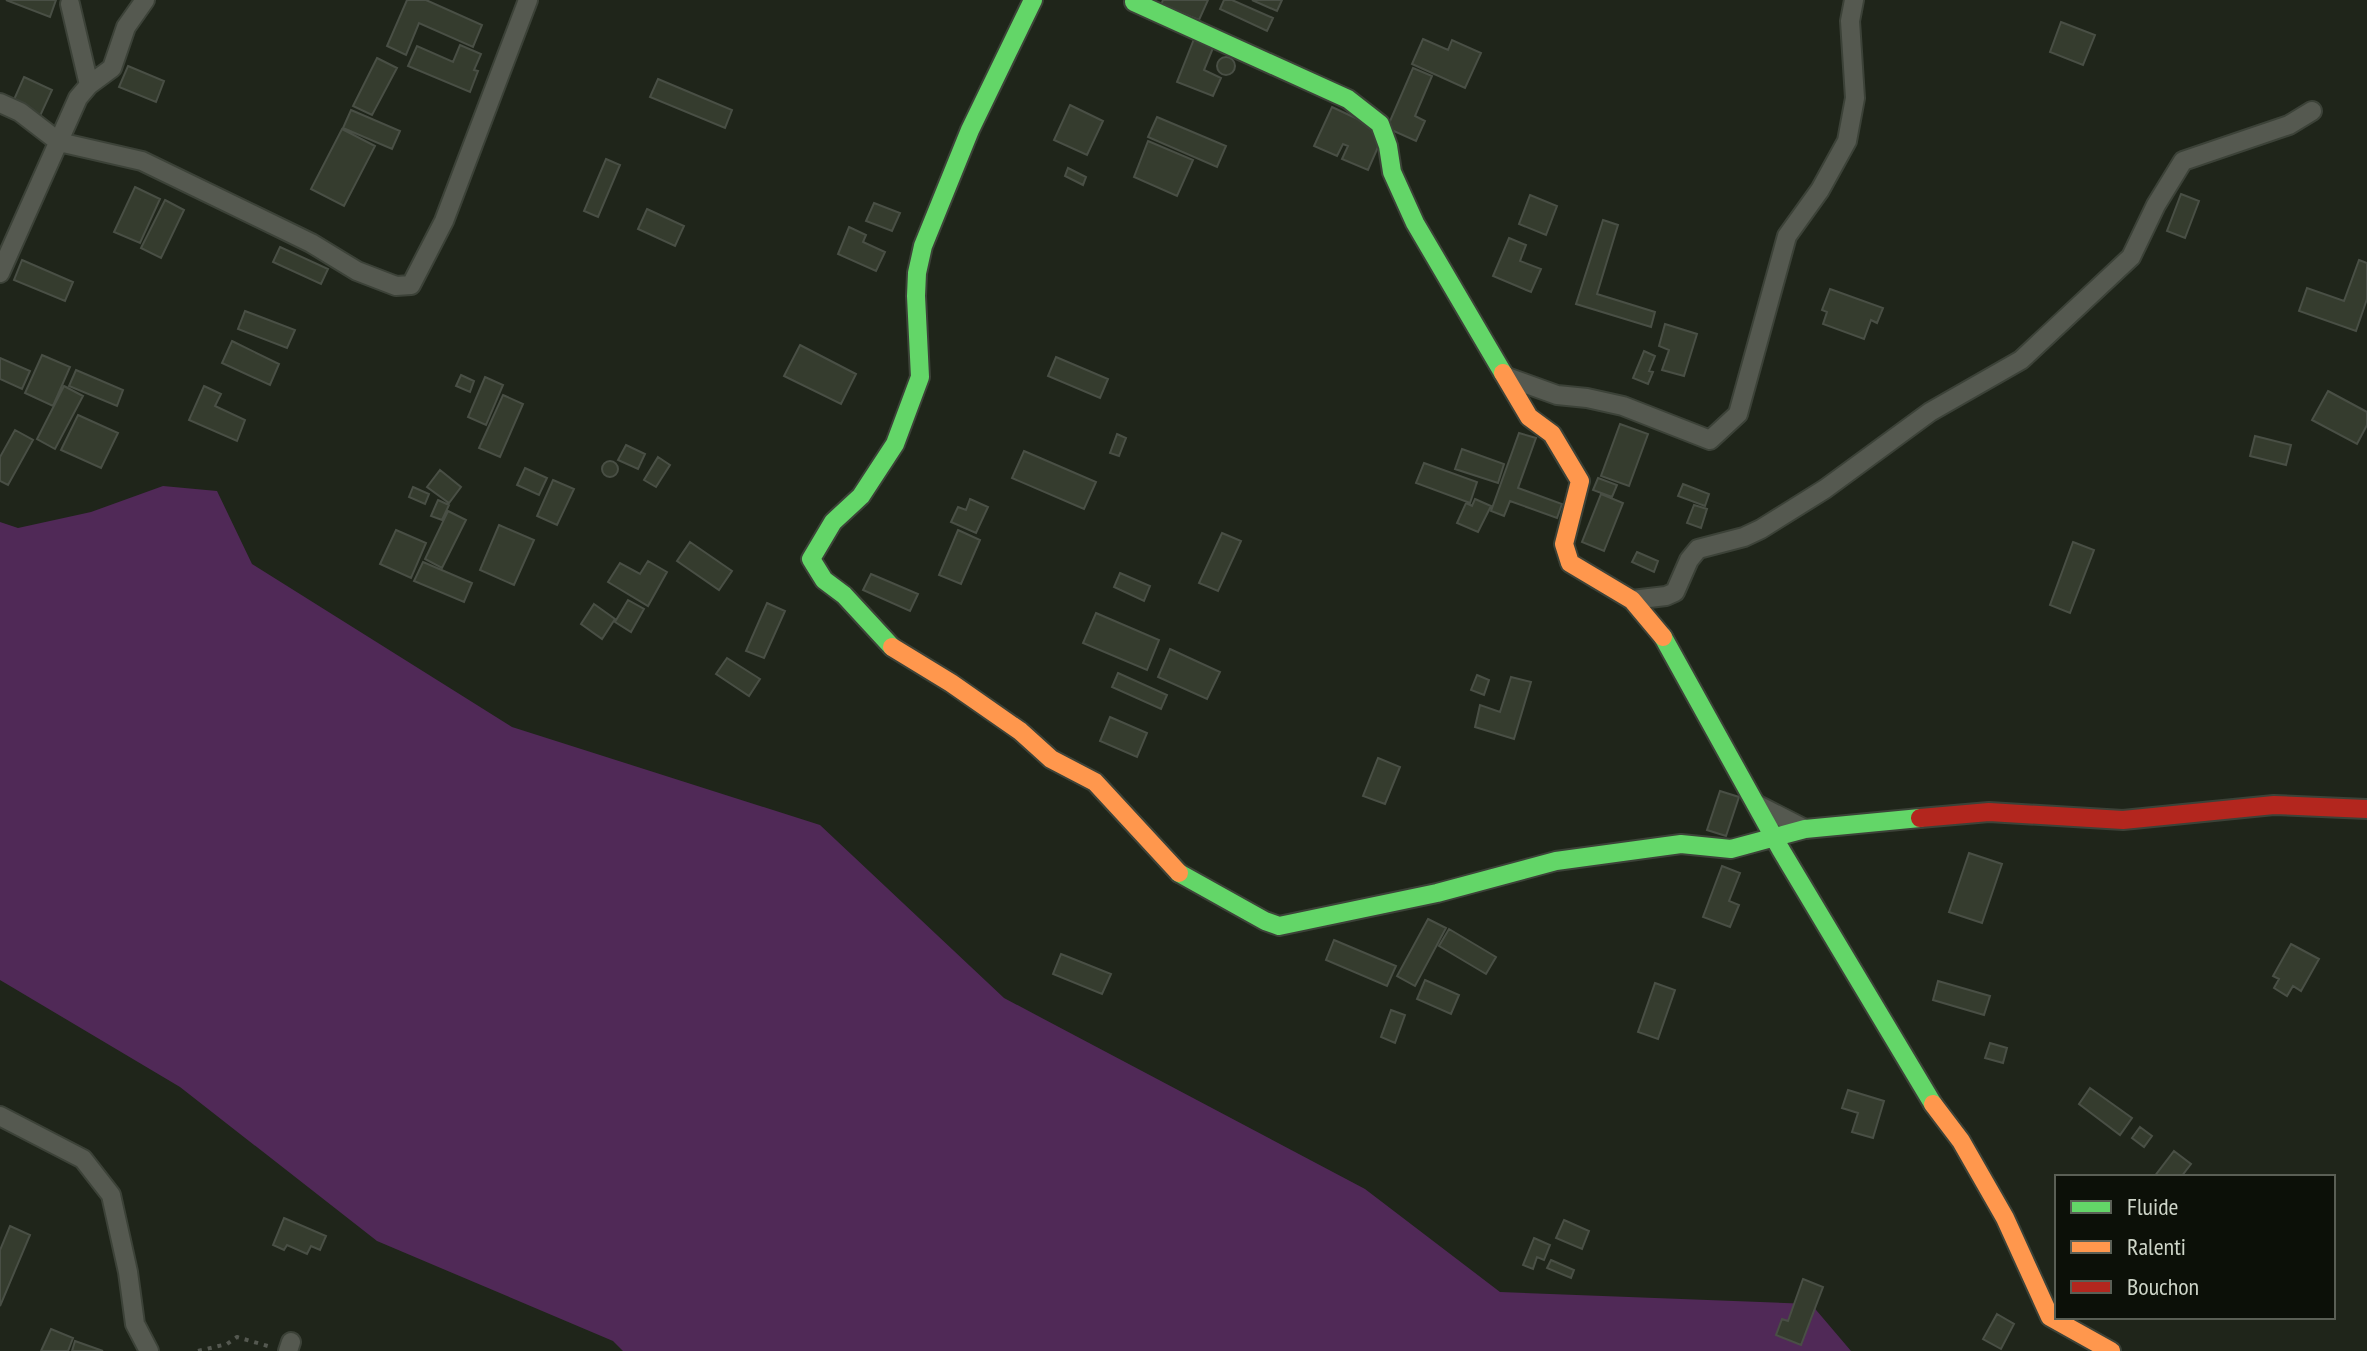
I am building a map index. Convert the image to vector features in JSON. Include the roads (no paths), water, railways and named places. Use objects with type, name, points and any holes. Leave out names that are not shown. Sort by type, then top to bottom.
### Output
[{"type":"street","points":[[0,273],[78,98],[89,85],[112,68],[126,27],[145,0]]},
{"type":"street","points":[[0,103],[20,112],[59,142],[142,161],[311,243],[357,271],[396,286],[411,285],[444,221],[528,0]]},
{"type":"street","points":[[1033,0],[970,130],[923,246],[916,296],[920,377],[895,444],[861,496],[833,522],[811,559],[824,580],[844,595],[896,652],[951,683],[1020,731],[1051,759],[1095,782],[1185,879],[1272,925],[1285,925],[1437,893],[1556,861],[1681,844],[1731,849],[1805,829],[1989,812],[2123,820],[2274,805],[2367,809]]},
{"type":"street","points":[[1507,377],[1549,393],[1623,406],[1710,440],[1738,414],[1787,236],[1820,190],[1847,141],[1855,98],[1850,21],[1854,0]]},
{"type":"street","points":[[1134,1],[1348,99],[1380,124],[1388,146],[1392,172],[1415,223],[1529,417],[1552,434],[1580,481],[1564,544],[1570,563],[1632,600],[1667,643],[1775,838],[1922,1089],[1961,1141],[2005,1218],[2050,1317],[2111,1351]]},
{"type":"street","points":[[70,4],[89,85]]},
{"type":"street","points":[[1632,600],[1675,592],[1689,560],[1698,549],[1744,537],[1761,529],[1825,489],[1930,412],[2021,360],[2131,257],[2156,205],[2183,161],[2289,125],[2312,111]]},
{"type":"street","points":[[1756,804],[1805,829]]},
{"type":"street","points":[[0,1116],[83,1159],[111,1195],[128,1272],[135,1324],[149,1351]]}]
